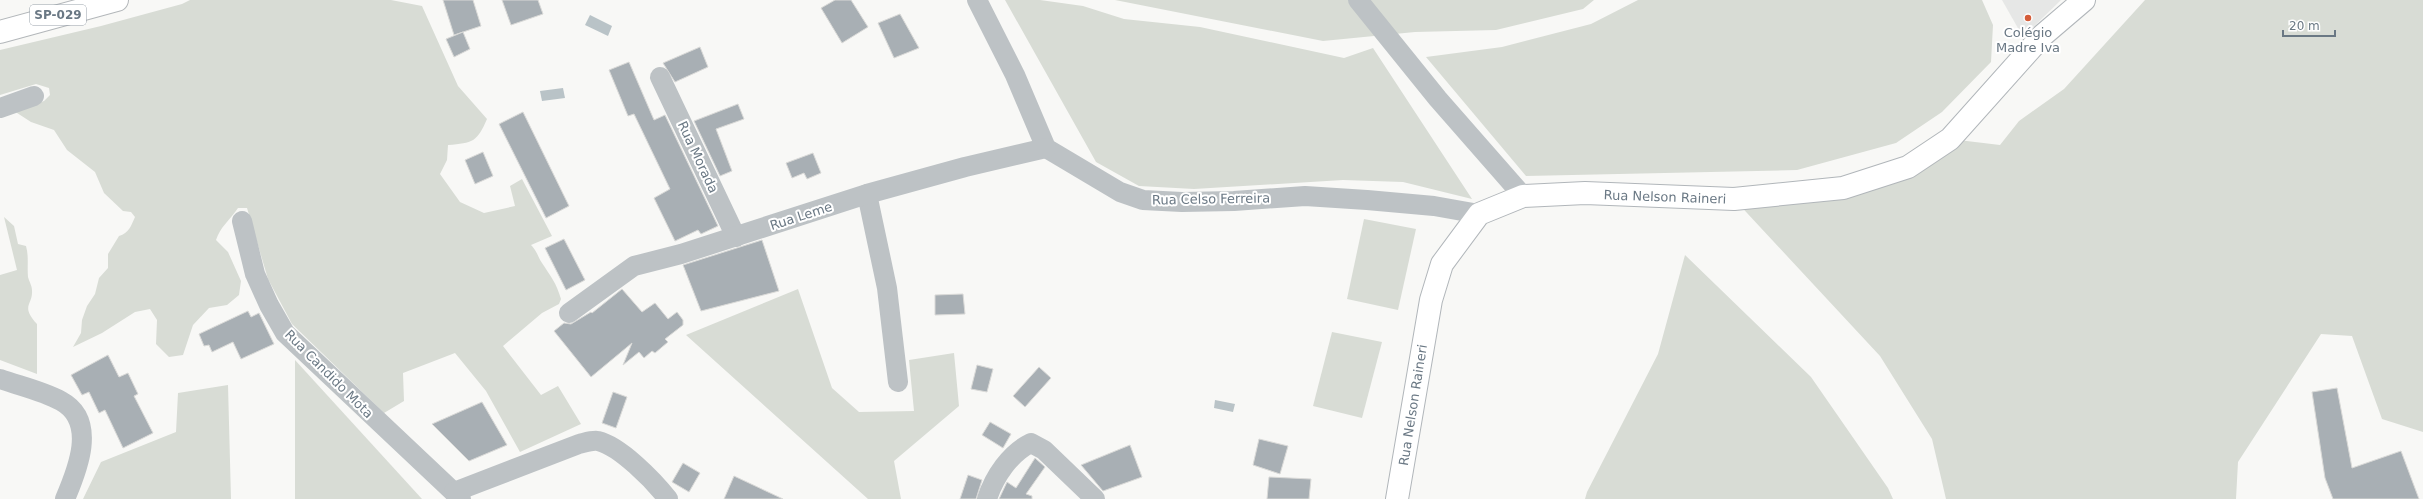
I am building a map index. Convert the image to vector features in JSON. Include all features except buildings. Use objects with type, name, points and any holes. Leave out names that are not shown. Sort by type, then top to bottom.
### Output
[{"type":"main road","name":"SP-029","points":[[0,32],[117,0]]},
{"type":"main road","name":"Rua Nelson Raineri","points":[[1398,499],[1431,300],[1442,264],[1479,214],[1523,196],[1585,193],[1734,200],[1843,188],[1908,167],[1950,139],[2043,35],[2084,0]]},
{"type":"street","points":[[977,0],[1015,75],[1046,148]]},
{"type":"street","points":[[1358,0],[1438,99],[1523,196]]},
{"type":"street","name":"Rua Morada","points":[[660,77],[736,236]]},
{"type":"street","points":[[0,108],[34,96]]},
{"type":"street","name":"Rua Leme","points":[[569,313],[634,266],[736,236],[867,194],[965,167],[1046,148]]},
{"type":"street","name":"Rua Celso Ferreira","points":[[1046,148],[1120,192],[1143,200],[1234,201],[1305,196],[1434,206],[1479,214]]},
{"type":"street","points":[[867,194],[888,288],[898,382]]},
{"type":"street","name":"Rua Candido Mota","points":[[242,221],[255,274],[269,305],[285,333],[457,495]]},
{"type":"street","points":[[0,379],[62,401],[75,414],[82,435],[82,447],[77,468],[65,499]]},
{"type":"street","points":[[457,495],[579,444],[597,441],[612,448],[632,463],[668,499]]},
{"type":"street","points":[[987,499],[991,487],[1006,465],[1020,448],[1031,443],[1044,450],[1095,499]]},
{"type":"shaded area","points":[[190,0],[391,0],[422,6],[458,86],[487,119],[477,137],[473,140],[448,145],[447,160],[440,174],[460,202],[484,213],[515,206],[510,186],[522,179],[552,236],[531,245],[555,284],[561,299],[559,304],[542,313],[503,346],[541,395],[558,386],[581,424],[520,452],[486,391],[455,353],[403,373],[404,401],[384,413],[292,324],[268,279],[247,208],[238,208],[223,227],[216,240],[228,252],[241,281],[239,295],[227,305],[209,308],[193,325],[183,355],[169,357],[156,344],[157,320],[150,309],[135,312],[102,333],[73,347],[81,333],[82,320],[87,306],[95,294],[99,278],[108,268],[108,254],[119,236],[129,229],[135,217],[131,212],[123,211],[104,193],[95,172],[67,150],[54,130],[31,122],[14,111],[44,101],[50,95],[49,88],[36,84],[0,95],[0,50],[101,26],[182,4]]},
{"type":"shaded area","points":[[1005,0],[1040,0],[1083,6],[1124,19],[1200,27],[1344,58],[1373,48],[1472,199],[1403,182],[1343,180],[1194,189],[1139,186],[1096,162]]},
{"type":"shaded area","points":[[1115,0],[1594,0],[1583,9],[1496,30],[1415,32],[1323,41]]},
{"type":"shaded area","points":[[1638,0],[1982,0],[1993,25],[1991,62],[1942,112],[1896,143],[1797,170],[1526,176],[1426,57],[1502,47],[1591,24]]},
{"type":"shaded area","name":"Colégio Madre Iva","points":[[2002,0],[2061,0],[2023,37]]},
{"type":"shaded area","points":[[2145,0],[2423,0],[2423,432],[2382,419],[2352,336],[2321,334],[2238,462],[2236,499],[1946,499],[1932,439],[1880,356],[1734,199],[1843,188],[1950,139],[2000,145],[2019,121],[2064,89]]},
{"type":"shaded area","points":[[590,15],[612,26],[608,36],[585,25]]},
{"type":"shaded area","points":[[563,88],[565,98],[542,101],[540,91]]},
{"type":"shaded area","points":[[4,217],[14,226],[18,244],[26,246],[27,250],[28,277],[32,287],[32,295],[28,309],[32,318],[37,324],[37,374],[0,360],[0,275],[17,270]]},
{"type":"shaded area","points":[[1364,219],[1416,229],[1398,310],[1347,299]]},
{"type":"shaded area","points":[[1685,255],[1811,377],[1888,488],[1893,499],[1585,499],[1587,492],[1658,354]]},
{"type":"shaded area","points":[[798,289],[832,388],[859,412],[914,411],[909,360],[954,353],[959,406],[894,461],[901,499],[868,499],[686,335]]},
{"type":"shaded area","points":[[1332,332],[1382,342],[1362,418],[1313,406]]},
{"type":"shaded area","points":[[295,360],[422,499],[295,499]]},
{"type":"shaded area","points":[[228,385],[231,499],[83,499],[101,462],[176,432],[178,393]]},
{"type":"shaded area","points":[[1215,400],[1235,404],[1233,412],[1214,408]]},
{"type":"place","name":"Colégio Madre Iva","points":[[2028,18]]}]
